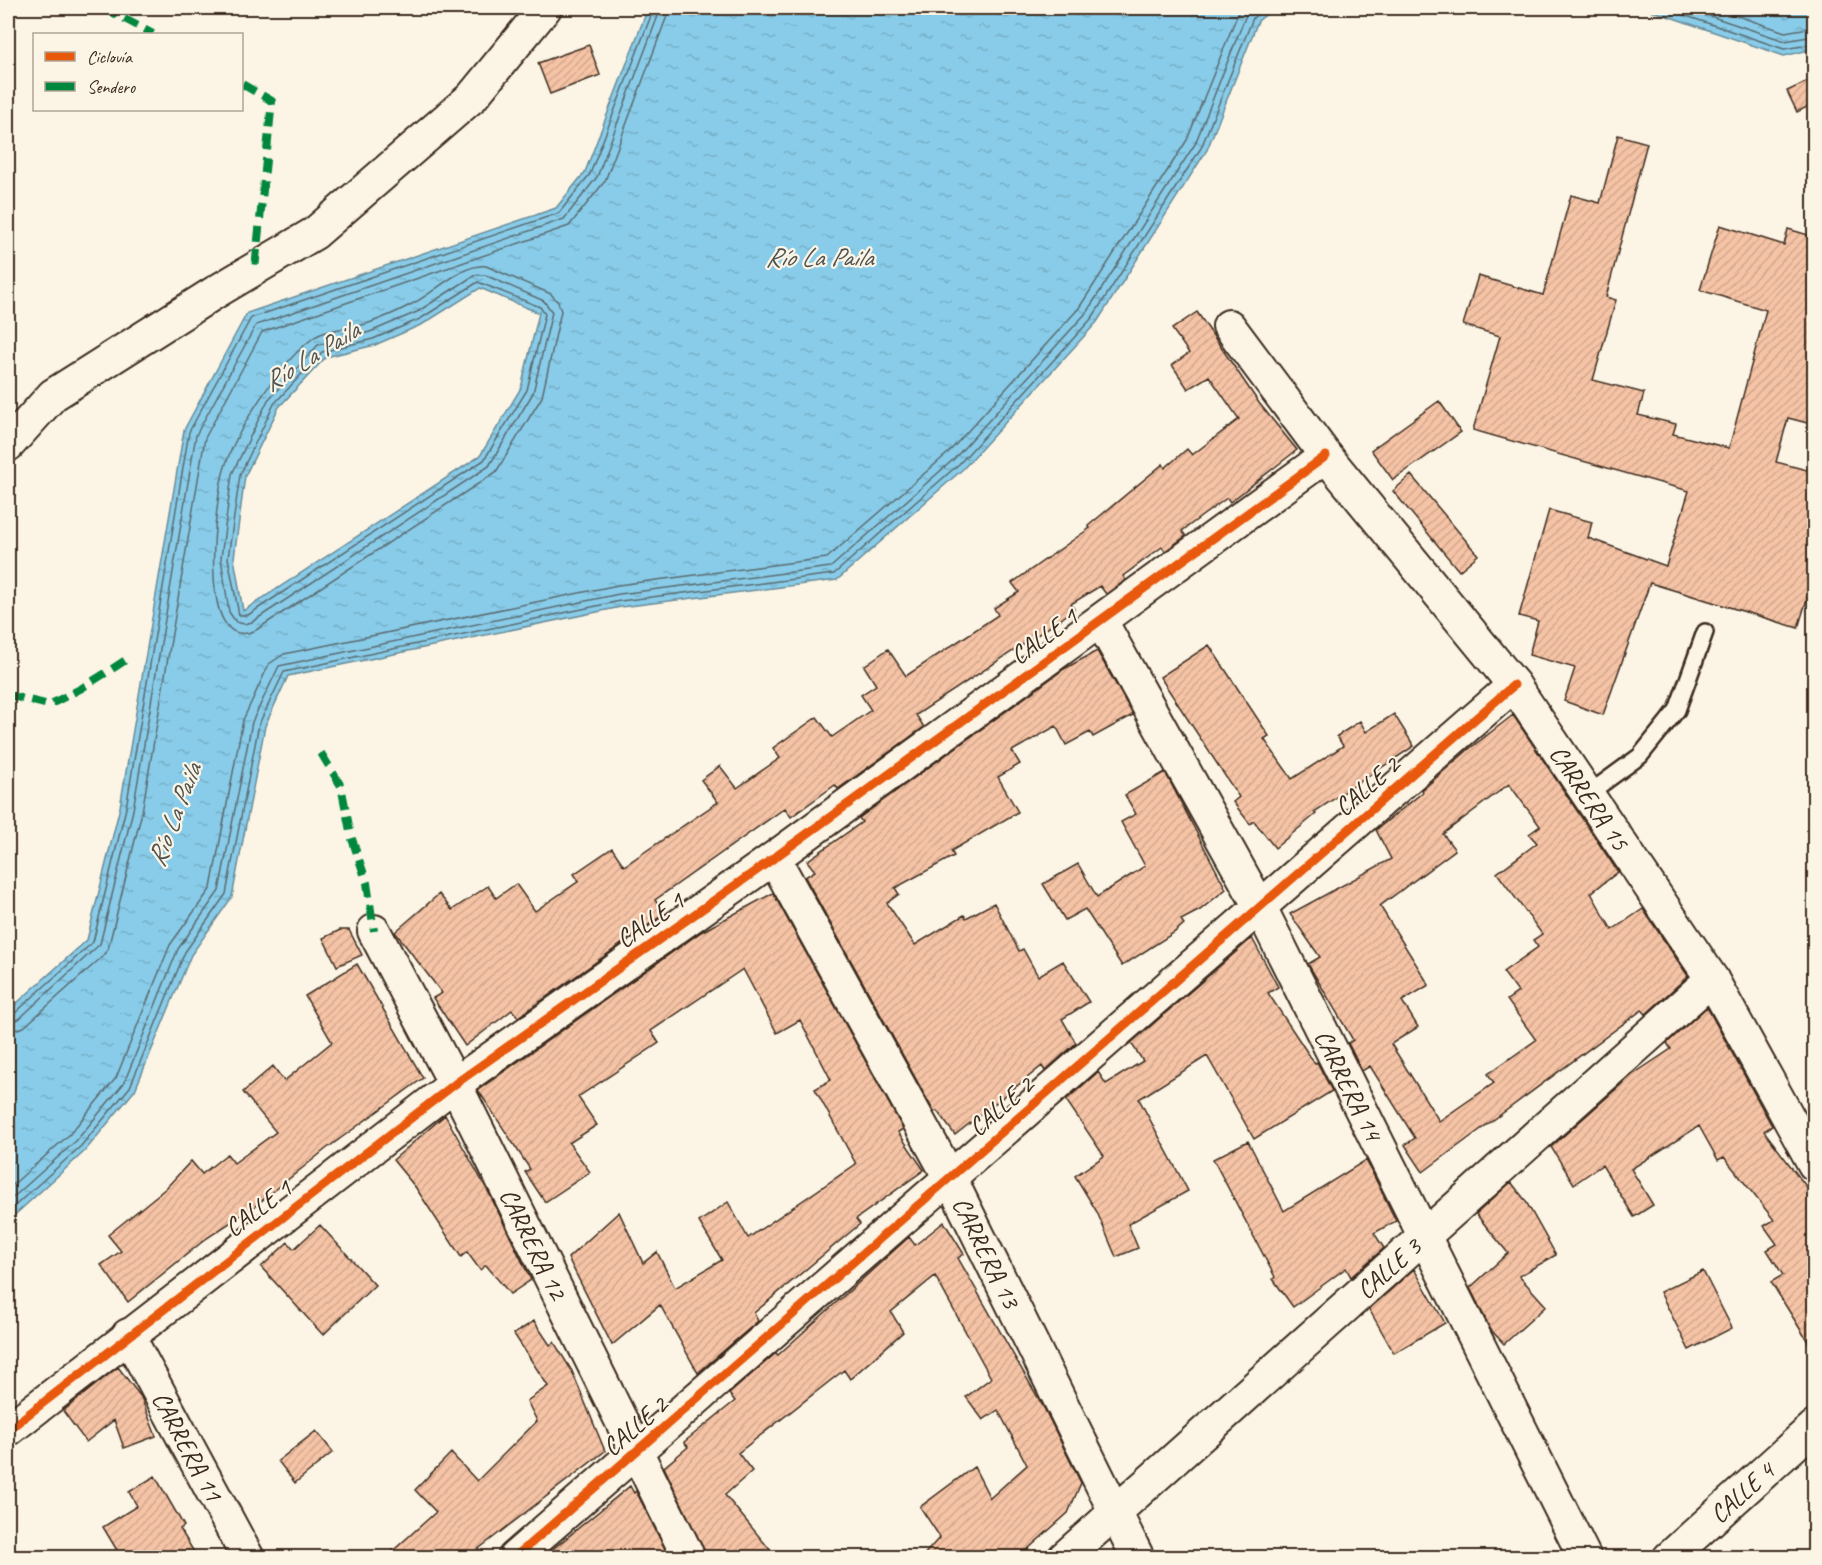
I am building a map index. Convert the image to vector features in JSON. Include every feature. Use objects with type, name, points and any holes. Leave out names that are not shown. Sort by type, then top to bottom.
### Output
[{"type":"street","points":[[8,445],[53,395],[214,293],[315,234],[472,97],[545,8]]},
{"type":"street","name":"CARRERA 15","points":[[1229,326],[1326,456],[1514,685],[1712,979],[1815,1164]]},
{"type":"street","name":"CALLE 1","points":[[8,1430],[455,1084],[774,858],[1326,456]]},
{"type":"street","name":"CARRERA 14","points":[[1101,621],[1260,907],[1585,1557]]},
{"type":"street","name":"CALLE 2","points":[[514,1557],[1514,685]]},
{"type":"street","name":"CARRERA 13","points":[[774,858],[950,1178],[1138,1557]]},
{"type":"street","name":"CARRERA 12","points":[[374,931],[455,1084],[689,1557]]},
{"type":"street","name":"CALLE 3","points":[[1064,1557],[1422,1235],[1712,979]]},
{"type":"street","name":"CARRERA 11","points":[[128,1335],[248,1557]]},
{"type":"street","name":"CALLE 4","points":[[1669,1557],[1815,1427]]},
{"type":"lane","points":[[1588,794],[1640,756],[1677,710],[1705,632]]},
{"type":"water","name":"Río La Paila","points":[[648,8],[1274,8],[1258,21],[1207,150],[1097,322],[963,469],[837,580],[621,607],[288,676],[265,726],[232,897],[191,955],[135,1090],[85,1151],[8,1221],[8,1011],[87,940],[120,807],[184,430],[247,313],[556,208],[585,172]],"holes":[[[480,288],[539,313],[521,388],[480,456],[243,611],[234,558],[245,476],[279,407],[326,357],[375,345],[423,324]]]},
{"type":"water","points":[[1644,8],[1814,8],[1814,49],[1784,56]]},
{"type":"building","points":[[589,45],[600,75],[550,94],[538,63]]},
{"type":"building","points":[[1815,78],[1815,103],[1797,112],[1787,91]]},
{"type":"building","points":[[1618,135],[1647,143],[1606,297],[1616,300],[1593,380],[1644,393],[1638,415],[1676,424],[1673,434],[1729,448],[1766,310],[1700,290],[1720,225],[1784,245],[1788,229],[1815,237],[1815,425],[1788,418],[1776,462],[1815,472],[1815,573],[1798,628],[1650,583],[1603,715],[1564,701],[1575,668],[1529,655],[1538,621],[1519,616],[1549,510],[1592,522],[1588,538],[1666,566],[1689,491],[1473,430],[1500,336],[1463,325],[1478,276],[1543,295],[1571,195],[1600,203]]},
{"type":"building","points":[[1197,312],[1259,403],[1297,450],[1230,502],[1227,498],[1182,531],[1186,536],[1165,551],[1162,547],[1123,576],[1126,580],[1106,594],[1100,586],[1071,604],[1074,609],[1060,620],[916,715],[924,727],[838,789],[835,785],[791,817],[785,808],[655,900],[664,914],[518,1017],[512,1010],[465,1046],[433,998],[442,993],[395,932],[439,894],[452,910],[488,886],[496,898],[516,884],[535,911],[579,881],[574,874],[612,848],[624,866],[718,802],[701,780],[720,766],[737,788],[780,758],[773,748],[817,717],[832,737],[871,710],[861,695],[876,685],[864,666],[888,649],[906,676],[998,615],[994,608],[1019,592],[1012,583],[1090,528],[1088,526],[1163,464],[1165,468],[1187,449],[1192,455],[1239,419],[1209,376],[1188,389],[1172,365],[1189,353],[1172,329]]},
{"type":"building","points":[[1439,401],[1461,432],[1393,480],[1371,450]]},
{"type":"building","points":[[1411,475],[1478,555],[1459,571],[1393,491]]},
{"type":"building","points":[[1209,645],[1269,736],[1264,739],[1292,779],[1343,746],[1337,736],[1360,721],[1366,732],[1394,714],[1414,746],[1314,812],[1316,814],[1275,848],[1254,821],[1250,824],[1233,802],[1239,797],[1160,677]]},
{"type":"building","points":[[1097,651],[1133,715],[1093,737],[1090,732],[1066,745],[1056,726],[1012,751],[1020,764],[998,777],[1018,812],[951,851],[954,856],[895,888],[899,894],[887,903],[915,945],[964,915],[966,918],[994,903],[1019,951],[1023,949],[1038,976],[1063,961],[1089,1002],[1062,1019],[1076,1043],[1045,1071],[1042,1066],[955,1135],[937,1111],[934,1112],[805,877],[815,871],[807,861],[862,822],[859,818],[1064,669]]},
{"type":"building","points":[[1513,715],[1618,872],[1591,893],[1612,930],[1643,909],[1688,976],[1646,1014],[1642,1010],[1423,1172],[1405,1145],[1415,1138],[1370,1066],[1362,1071],[1348,1043],[1353,1040],[1308,964],[1320,957],[1290,914],[1391,859],[1376,830],[1423,792],[1422,790]],"holes":[[[1509,784],[1540,826],[1529,834],[1537,843],[1497,873],[1542,934],[1533,940],[1538,947],[1503,972],[1518,992],[1507,1000],[1536,1040],[1488,1074],[1494,1083],[1439,1121],[1391,1044],[1418,1027],[1402,1001],[1429,985],[1380,906],[1455,850],[1443,834]]]},
{"type":"building","points":[[1165,772],[1226,889],[1200,910],[1181,920],[1184,924],[1175,932],[1122,966],[1085,909],[1065,920],[1043,884],[1078,864],[1097,897],[1145,866],[1121,822],[1136,814],[1125,795]]},
{"type":"building","points":[[773,893],[903,1129],[898,1132],[924,1170],[856,1219],[860,1224],[754,1313],[758,1321],[698,1373],[660,1305],[612,1345],[568,1258],[619,1212],[643,1263],[657,1252],[675,1288],[722,1260],[699,1222],[728,1202],[748,1238],[856,1164],[815,1089],[831,1080],[800,1020],[777,1033],[743,969],[651,1031],[659,1043],[578,1097],[597,1125],[569,1143],[590,1172],[545,1202],[525,1172],[530,1169],[478,1090],[701,932]]},
{"type":"building","points":[[340,930],[349,930],[362,955],[337,966],[323,938]]},
{"type":"building","points":[[1252,938],[1278,987],[1268,993],[1315,1064],[1317,1062],[1332,1091],[1254,1139],[1207,1056],[1139,1099],[1188,1191],[1128,1224],[1138,1248],[1116,1257],[1097,1212],[1075,1176],[1104,1156],[1066,1100],[1098,1072],[1106,1084],[1143,1061],[1131,1043]]},
{"type":"building","points":[[357,964],[423,1078],[326,1149],[254,1207],[207,1238],[128,1302],[101,1265],[121,1251],[108,1235],[166,1188],[191,1161],[202,1174],[227,1154],[234,1163],[276,1132],[243,1092],[273,1066],[284,1081],[332,1042],[305,996]]},
{"type":"building","points":[[1707,1007],[1772,1126],[1764,1131],[1815,1198],[1815,1353],[1771,1282],[1783,1275],[1767,1250],[1777,1244],[1764,1226],[1774,1220],[1724,1157],[1718,1160],[1699,1126],[1631,1169],[1653,1205],[1634,1217],[1602,1165],[1574,1184],[1551,1147],[1632,1075],[1671,1049],[1667,1043]]},
{"type":"building","points":[[445,1115],[490,1195],[531,1280],[510,1294],[486,1265],[480,1270],[467,1252],[461,1257],[416,1188],[393,1160]]},
{"type":"building","points":[[1248,1141],[1284,1211],[1366,1160],[1396,1221],[1374,1233],[1384,1248],[1351,1277],[1346,1268],[1293,1307],[1273,1279],[1275,1277],[1213,1159]]},
{"type":"building","points":[[1511,1182],[1525,1200],[1556,1255],[1519,1276],[1546,1306],[1504,1344],[1491,1330],[1470,1288],[1508,1253],[1476,1214]]},
{"type":"building","points":[[944,1222],[964,1254],[958,1258],[1045,1410],[1081,1483],[1068,1513],[1019,1557],[922,1557],[940,1537],[920,1507],[974,1467],[990,1498],[1027,1465],[998,1410],[983,1420],[966,1397],[991,1378],[935,1276],[891,1312],[903,1332],[850,1379],[844,1370],[738,1453],[752,1471],[725,1495],[776,1557],[707,1557],[664,1467],[688,1447],[684,1442],[735,1401],[729,1394],[776,1353],[778,1355],[909,1237],[915,1245]]},
{"type":"building","points":[[320,1225],[375,1285],[323,1335],[261,1267],[288,1242],[294,1249]]},
{"type":"building","points":[[1414,1269],[1445,1323],[1394,1353],[1369,1309]]},
{"type":"building","points":[[1703,1271],[1732,1328],[1689,1350],[1660,1292]]},
{"type":"building","points":[[534,1321],[550,1345],[554,1342],[572,1371],[605,1451],[468,1557],[386,1557],[436,1512],[415,1490],[451,1453],[477,1481],[537,1421],[527,1401],[548,1386],[514,1334]]},
{"type":"building","points":[[118,1367],[141,1397],[156,1436],[124,1448],[114,1420],[86,1442],[63,1411]]},
{"type":"building","points":[[316,1431],[333,1452],[295,1483],[278,1461]]},
{"type":"building","points":[[155,1476],[184,1526],[180,1529],[197,1557],[121,1557],[103,1527],[137,1506],[129,1492]]},
{"type":"building","points":[[630,1486],[634,1493],[636,1491],[669,1557],[543,1557]]},
{"type":"marked path","points":[[104,8],[151,33]]},
{"type":"marked path","points":[[243,85],[272,101],[255,269]]},
{"type":"marked path","points":[[8,695],[49,705],[82,688],[129,658]]},
{"type":"marked path","points":[[321,753],[341,786],[351,836],[367,883],[374,931]]},
{"type":"cycle path","points":[[8,1430],[455,1084],[774,858],[1326,456]]},
{"type":"cycle path","points":[[514,1558],[1514,685]]}]
